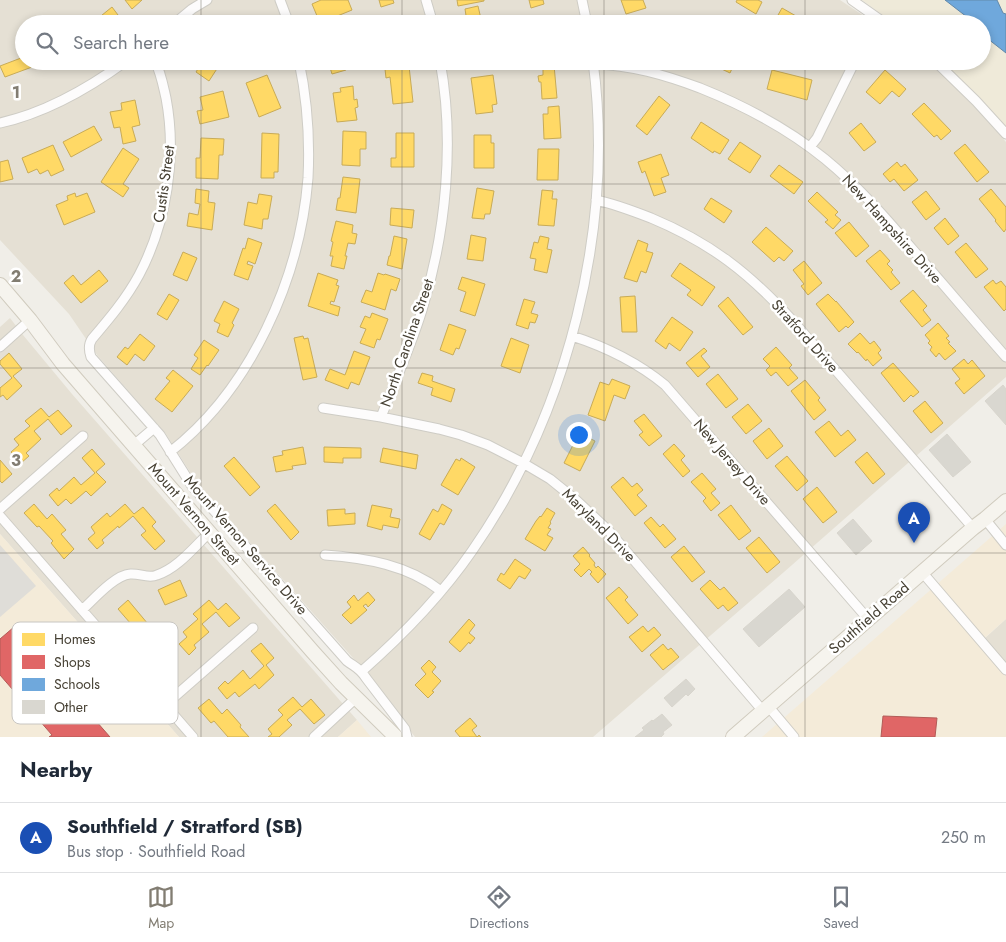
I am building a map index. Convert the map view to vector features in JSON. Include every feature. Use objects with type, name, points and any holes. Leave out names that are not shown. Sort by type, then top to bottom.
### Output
[{"type":"street","points":[[184,15],[207,0]]},
{"type":"street","points":[[280,0],[286,15]]},
{"type":"street","points":[[426,0],[430,15]]},
{"type":"street","points":[[582,0],[585,15]]},
{"type":"street","points":[[852,0],[871,15]]},
{"type":"street","points":[[0,123],[35,112],[67,97],[113,70]]},
{"type":"street","name":"Custis Street","points":[[89,348],[92,339],[123,301],[140,274],[162,213],[170,163],[170,134],[165,93],[158,70]]},
{"type":"street","points":[[170,452],[187,438],[214,410],[240,375],[264,334],[289,272],[300,232],[308,178],[308,124],[300,70]]},
{"type":"street","name":"North Carolina Street","points":[[381,417],[421,312],[433,270],[438,242],[446,186],[446,112],[441,70]]},
{"type":"street","points":[[362,670],[398,638],[441,591],[472,552],[506,497],[546,413],[572,336],[589,260],[596,200],[598,136],[594,70]]},
{"type":"street","name":"New Hampshire Drive","points":[[643,70],[694,86],[747,109],[780,127],[810,147],[846,177],[876,207],[1006,357]]},
{"type":"street","points":[[810,147],[817,138],[851,70]]},
{"type":"street","points":[[944,70],[1006,134]]},
{"type":"street","name":"Stratford Drive","points":[[596,200],[635,212],[689,235],[729,261],[752,279],[793,320],[973,528]]},
{"type":"street","name":"Mount Vernon Street","points":[[0,285],[30,320],[63,364],[313,652],[396,737]]},
{"type":"street","points":[[0,347],[30,320]]},
{"type":"street","name":"New Jersey Drive","points":[[572,336],[598,345],[628,360],[664,385],[700,424],[868,619]]},
{"type":"street","name":"Mount Vernon Service Drive","points":[[89,348],[91,357],[154,428],[197,491],[347,661],[354,667],[362,670],[404,729],[407,737]]},
{"type":"street","name":"Maryland Drive","points":[[323,408],[381,417],[462,435],[488,445],[523,463],[563,488],[600,521],[765,708],[794,737]]},
{"type":"street","points":[[134,445],[154,428]]},
{"type":"street","points":[[0,509],[83,436]]},
{"type":"street","name":"Southfield Road","points":[[733,737],[1006,501]]},
{"type":"street","points":[[0,516],[92,622]]},
{"type":"street","points":[[985,519],[1006,545]]},
{"type":"street","points":[[82,610],[115,580],[124,575],[156,576],[171,567],[210,532]]},
{"type":"street","points":[[325,555],[366,560],[398,568],[427,581],[441,591]]},
{"type":"street","points":[[922,572],[1006,670]]},
{"type":"street","points":[[178,694],[253,628]]},
{"type":"street","points":[[314,737],[356,698]]},
{"type":"street","points":[[178,720],[193,737]]},
{"type":"shaded area","points":[[0,0],[840,0],[862,15],[15,15],[15,70],[937,70],[960,90],[1006,142],[1006,377],[593,737],[415,737],[353,658],[197,483],[166,434],[97,355],[69,314],[0,240]]},
{"type":"shaded area","points":[[862,0],[1006,0],[1006,128],[950,70],[991,70],[991,15],[883,15]]},
{"type":"shaded area","points":[[10,318],[72,394],[357,720],[338,737],[179,737],[168,724],[178,724],[178,622],[78,622],[0,534],[0,327]]},
{"type":"shaded area","points":[[1006,524],[1006,619],[979,643],[1006,676],[1006,737],[762,737]]},
{"type":"shaded area","points":[[0,534],[78,622],[12,622],[12,724],[168,724],[179,737],[0,737]]},
{"type":"shaded area","points":[[0,545],[36,586],[0,617]]},
{"type":"shaded area","points":[[1006,619],[1006,665],[984,639]]},
{"type":"shaded area","points":[[357,720],[371,737],[338,737]]},
{"type":"building: Homes","points":[[125,0],[142,0],[132,9]]},
{"type":"building: Homes","points":[[321,0],[348,0],[352,10],[340,15],[317,15],[312,4]]},
{"type":"building: Homes","points":[[379,0],[393,0],[394,3],[381,7]]},
{"type":"building: Homes","points":[[457,0],[484,0],[484,1],[458,6]]},
{"type":"building: Homes","points":[[529,0],[543,0],[544,4],[531,8]]},
{"type":"building: Homes","points":[[621,0],[643,0],[646,8],[626,14]]},
{"type":"building: Homes","points":[[737,0],[758,0],[762,2],[756,14],[736,2]]},
{"type":"building: Homes","points":[[478,6],[480,15],[466,15],[465,9]]},
{"type":"building: Homes","points":[[112,7],[118,15],[102,15]]},
{"type":"building: Homes","points":[[782,8],[794,15],[778,15]]},
{"type":"building: Homes","points":[[15,60],[15,70],[24,70],[5,77],[0,66]]},
{"type":"building: Homes","points":[[197,70],[216,70],[209,81],[196,72]]},
{"type":"building: Homes","points":[[331,70],[346,70],[332,74]]},
{"type":"building: Homes","points":[[385,70],[409,70],[413,102],[393,104],[390,77],[386,78]]},
{"type":"building: Homes","points":[[543,70],[554,70],[557,98],[542,99],[541,82],[539,82],[538,76],[543,75]]},
{"type":"building: Homes","points":[[772,70],[812,80],[807,100],[767,89]]},
{"type":"building: Homes","points":[[885,70],[906,89],[899,97],[892,91],[880,104],[866,92]]},
{"type":"building: Homes","points":[[267,75],[281,108],[259,117],[246,83]]},
{"type":"building: Homes","points":[[493,75],[497,104],[492,105],[493,112],[476,114],[471,78]]},
{"type":"building: Homes","points":[[353,86],[354,100],[357,99],[358,107],[355,108],[357,120],[337,122],[333,93],[341,92],[340,88]]},
{"type":"building: Homes","points":[[223,91],[229,117],[200,124],[197,111],[203,110],[200,97]]},
{"type":"building: Homes","points":[[659,96],[670,105],[647,135],[636,126]]},
{"type":"building: Homes","points":[[135,100],[140,125],[132,127],[136,141],[123,144],[120,127],[114,128],[110,112],[122,110],[121,103]]},
{"type":"building: Homes","points":[[924,103],[951,131],[941,140],[937,135],[934,137],[912,114]]},
{"type":"building: Homes","points":[[559,106],[561,138],[544,139],[543,114],[548,114],[548,107]]},
{"type":"building: Homes","points":[[701,122],[729,140],[720,154],[714,151],[713,153],[691,138]]},
{"type":"building: Homes","points":[[861,123],[876,142],[864,151],[849,133]]},
{"type":"building: Homes","points":[[94,126],[102,140],[71,157],[63,142]]},
{"type":"building: Homes","points":[[343,131],[366,132],[366,149],[360,149],[360,166],[342,165]]},
{"type":"building: Homes","points":[[262,133],[279,134],[278,172],[274,172],[274,178],[261,178]]},
{"type":"building: Homes","points":[[396,133],[414,133],[414,167],[391,167],[391,158],[396,158]]},
{"type":"building: Homes","points":[[474,135],[491,135],[491,143],[494,143],[494,168],[474,168]]},
{"type":"building: Homes","points":[[201,138],[224,139],[223,155],[219,155],[218,179],[196,178],[196,158],[200,158]]},
{"type":"building: Homes","points":[[740,142],[761,156],[750,173],[728,159]]},
{"type":"building: Homes","points":[[965,144],[989,172],[977,182],[954,153]]},
{"type":"building: Homes","points":[[53,145],[64,170],[51,176],[48,170],[40,174],[37,169],[28,173],[22,158]]},
{"type":"building: Homes","points":[[123,148],[139,159],[123,184],[129,188],[123,197],[101,182]]},
{"type":"building: Homes","points":[[538,149],[559,149],[558,180],[537,180]]},
{"type":"building: Homes","points":[[661,154],[669,175],[661,178],[666,192],[654,196],[645,171],[642,173],[638,162]]},
{"type":"building: Homes","points":[[8,160],[13,179],[0,182],[0,162]]},
{"type":"building: Homes","points":[[897,162],[901,167],[905,164],[918,180],[904,191],[894,179],[890,182],[883,174]]},
{"type":"building: Homes","points":[[779,165],[803,182],[794,194],[770,176]]},
{"type":"building: Homes","points":[[343,177],[360,179],[356,213],[336,210]]},
{"type":"building: Homes","points":[[477,188],[494,191],[490,214],[485,214],[484,219],[472,218]]},
{"type":"building: Homes","points":[[196,189],[209,191],[208,202],[215,203],[212,230],[187,226],[189,213],[198,215],[200,204],[195,203]]},
{"type":"building: Homes","points":[[991,189],[1006,207],[1006,229],[1004,232],[979,199]]},
{"type":"building: Homes","points":[[542,190],[553,191],[552,199],[557,199],[554,226],[538,225]]},
{"type":"building: Homes","points":[[926,191],[940,209],[926,220],[912,202]]},
{"type":"building: Homes","points":[[817,192],[838,212],[835,215],[841,220],[833,229],[825,222],[828,220],[808,201]]},
{"type":"building: Homes","points":[[75,193],[76,197],[87,193],[95,212],[64,225],[56,205],[68,200],[67,196]]},
{"type":"building: Homes","points":[[259,194],[272,196],[268,219],[263,219],[262,229],[244,225],[248,202],[257,204]]},
{"type":"building: Homes","points":[[711,198],[732,211],[724,223],[704,209]]},
{"type":"building: Homes","points":[[391,208],[414,210],[412,228],[390,225]]},
{"type":"building: Homes","points":[[945,218],[959,236],[948,245],[934,228]]},
{"type":"building: Homes","points":[[336,221],[353,225],[352,233],[357,234],[355,244],[348,243],[344,269],[331,266],[333,256],[330,256],[333,242],[331,241]]},
{"type":"building: Homes","points":[[849,222],[869,246],[856,257],[835,233]]},
{"type":"building: Homes","points":[[766,227],[793,251],[784,261],[779,257],[774,262],[752,242]]},
{"type":"building: Homes","points":[[471,235],[486,238],[483,261],[467,259]]},
{"type":"building: Homes","points":[[394,236],[407,239],[402,269],[387,265]]},
{"type":"building: Homes","points":[[540,236],[549,238],[547,249],[552,250],[547,273],[534,270],[536,259],[530,258],[534,242],[538,243]]},
{"type":"building: Homes","points":[[248,238],[262,243],[255,264],[248,261],[247,264],[253,266],[248,280],[234,275]]},
{"type":"building: Homes","points":[[638,240],[648,244],[646,251],[653,253],[646,273],[641,271],[637,282],[624,278]]},
{"type":"building: Homes","points":[[966,243],[988,269],[976,278],[955,252]]},
{"type":"building: Homes","points":[[880,250],[890,261],[887,264],[893,270],[891,272],[900,283],[891,290],[866,261]]},
{"type":"building: Homes","points":[[183,252],[197,258],[187,281],[173,275]]},
{"type":"building: Homes","points":[[804,261],[822,283],[808,295],[801,286],[804,284],[793,270]]},
{"type":"building: Homes","points":[[680,263],[715,287],[702,306],[687,295],[691,290],[671,276]]},
{"type":"building: Homes","points":[[99,270],[108,281],[81,303],[64,283],[73,275],[81,285]]},
{"type":"building: Homes","points":[[318,273],[338,280],[336,285],[339,286],[334,302],[331,301],[330,304],[340,307],[338,316],[308,306]]},
{"type":"building: Homes","points":[[378,273],[400,279],[396,291],[391,289],[385,310],[361,302],[366,290],[372,292]]},
{"type":"building: Homes","points":[[462,277],[485,284],[475,316],[460,311],[466,292],[458,289]]},
{"type":"building: Homes","points":[[993,280],[996,284],[1001,281],[1006,287],[1006,309],[1004,311],[984,287]]},
{"type":"building: Homes","points":[[913,290],[927,306],[923,310],[931,320],[922,327],[900,301]]},
{"type":"building: Homes","points":[[169,294],[179,300],[167,320],[157,314]]},
{"type":"building: Homes","points":[[828,294],[854,322],[848,328],[846,326],[839,332],[816,304]]},
{"type":"building: Homes","points":[[635,296],[637,332],[622,332],[620,297]]},
{"type":"building: Homes","points":[[728,297],[753,327],[743,335],[718,306]]},
{"type":"building: Homes","points":[[524,299],[535,302],[531,313],[538,315],[535,323],[530,322],[528,329],[516,325]]},
{"type":"building: Homes","points":[[224,301],[239,309],[228,337],[217,332],[220,324],[214,321]]},
{"type":"building: Homes","points":[[372,313],[388,319],[380,340],[377,339],[374,348],[360,343],[366,329],[360,327],[365,316],[370,318]]},
{"type":"building: Homes","points":[[672,317],[693,332],[680,351],[669,343],[666,349],[655,341]]},
{"type":"building: Homes","points":[[938,323],[949,336],[946,338],[950,342],[948,343],[956,351],[945,360],[939,353],[936,357],[930,350],[932,347],[928,343],[930,341],[925,335]]},
{"type":"building: Homes","points":[[449,324],[466,330],[459,349],[456,348],[453,355],[440,350]]},
{"type":"building: Homes","points":[[860,333],[870,344],[874,341],[881,350],[878,353],[882,358],[873,366],[848,344]]},
{"type":"building: Homes","points":[[140,334],[155,346],[144,361],[135,354],[127,365],[117,357],[125,347],[128,349]]},
{"type":"building: Homes","points":[[303,336],[304,339],[308,338],[317,377],[303,380],[294,338]]},
{"type":"building: Homes","points":[[511,338],[529,345],[520,373],[501,366]]},
{"type":"building: Homes","points":[[204,340],[219,350],[200,375],[191,369],[198,358],[194,355]]},
{"type":"building: Homes","points":[[776,347],[792,365],[789,368],[798,378],[788,386],[776,372],[771,376],[766,370],[770,366],[763,359]]},
{"type":"building: Homes","points":[[704,348],[707,351],[701,356],[710,367],[698,377],[686,363]]},
{"type":"building: Homes","points":[[354,351],[370,357],[359,385],[351,382],[348,389],[325,380],[330,369],[345,375]]},
{"type":"building: Homes","points":[[9,353],[22,369],[13,376],[22,386],[7,400],[3,395],[0,397],[0,388],[12,378],[0,364],[0,361]]},
{"type":"building: Homes","points":[[964,359],[968,364],[972,360],[985,376],[964,394],[955,383],[960,379],[952,369]]},
{"type":"building: Homes","points":[[893,363],[919,392],[913,397],[911,395],[904,402],[881,373]]},
{"type":"building: Homes","points":[[173,370],[193,386],[172,412],[155,399],[170,381],[166,378]]},
{"type":"building: Homes","points":[[422,373],[433,376],[432,381],[455,389],[451,402],[431,395],[433,388],[418,383]]},
{"type":"building: Homes","points":[[718,374],[738,399],[726,408],[706,384]]},
{"type":"building: Homes","points":[[612,379],[630,386],[625,399],[614,395],[605,421],[588,415],[600,382],[609,385]]},
{"type":"building: Homes","points":[[805,380],[820,398],[818,400],[826,410],[814,420],[791,391]]},
{"type":"building: Homes","points":[[925,401],[943,423],[931,433],[913,411]]},
{"type":"building: Homes","points":[[748,404],[762,421],[746,434],[732,417]]},
{"type":"building: Homes","points":[[41,408],[49,417],[58,410],[72,426],[61,435],[48,419],[34,431],[41,439],[26,453],[29,456],[21,463],[11,452],[19,445],[14,439],[30,426],[25,421]]},
{"type":"building: Homes","points":[[644,414],[662,436],[649,446],[639,435],[643,432],[634,421]]},
{"type":"building: Homes","points":[[829,421],[841,436],[848,430],[856,440],[835,457],[815,432]]},
{"type":"building: Homes","points":[[769,428],[783,446],[767,459],[753,441]]},
{"type":"building: Homes","points":[[579,433],[595,441],[580,471],[564,463]]},
{"type":"building: Homes","points":[[674,444],[685,456],[681,460],[690,471],[683,477],[663,454]]},
{"type":"building: Homes","points":[[303,447],[306,464],[292,466],[293,469],[276,472],[273,457],[283,455],[282,451]]},
{"type":"building: Homes","points":[[324,447],[361,448],[361,458],[343,458],[343,463],[324,462]]},
{"type":"building: Homes","points":[[383,448],[418,455],[416,469],[380,462]]},
{"type":"building: Homes","points":[[92,449],[105,464],[96,472],[106,482],[91,496],[86,491],[71,504],[66,499],[58,506],[49,495],[57,488],[59,491],[74,477],[81,485],[95,473],[82,458]]},
{"type":"building: Homes","points":[[867,452],[885,474],[873,484],[855,462]]},
{"type":"building: Homes","points":[[787,456],[808,481],[797,491],[775,466]]},
{"type":"building: Homes","points":[[234,457],[260,487],[250,496],[224,466]]},
{"type":"building: Homes","points":[[461,458],[475,467],[458,495],[441,485],[456,459],[460,461]]},
{"type":"building: Homes","points":[[0,460],[12,474],[2,483],[0,481]]},
{"type":"building: Homes","points":[[702,473],[716,489],[711,493],[720,503],[711,511],[703,501],[706,498],[691,482]]},
{"type":"building: Homes","points":[[623,477],[632,487],[637,483],[643,490],[637,495],[647,506],[635,516],[611,487]]},
{"type":"building: Homes","points":[[817,487],[837,512],[823,523],[803,499]]},
{"type":"building: Homes","points":[[34,504],[47,519],[52,514],[66,530],[61,534],[74,549],[64,559],[51,543],[53,541],[24,513]]},
{"type":"building: Homes","points":[[125,504],[134,514],[143,507],[156,522],[152,526],[165,541],[155,550],[141,535],[146,531],[133,516],[102,540],[104,543],[97,549],[88,539],[95,533],[91,527],[107,513],[110,517]]},
{"type":"building: Homes","points":[[275,504],[299,532],[291,540],[267,511]]},
{"type":"building: Homes","points":[[442,504],[452,510],[444,525],[440,523],[430,540],[419,534],[433,509],[438,512]]},
{"type":"building: Homes","points":[[372,505],[392,509],[390,517],[400,519],[398,528],[383,525],[382,530],[367,526]]},
{"type":"building: Homes","points":[[731,505],[751,531],[739,540],[718,515]]},
{"type":"building: Homes","points":[[547,508],[555,513],[548,528],[551,529],[547,535],[553,538],[545,551],[525,539]]},
{"type":"building: Homes","points":[[345,509],[345,514],[355,513],[355,524],[328,526],[327,510]]},
{"type":"building: Homes","points":[[651,517],[660,527],[663,524],[676,539],[665,548],[644,523]]},
{"type":"building: Homes","points":[[759,537],[780,562],[767,573],[746,548]]},
{"type":"building: Homes","points":[[684,546],[705,572],[692,582],[671,557]]},
{"type":"building: Homes","points":[[583,547],[595,563],[596,568],[598,566],[606,574],[598,583],[590,574],[592,572],[589,569],[581,577],[574,570],[580,564],[573,556]]},
{"type":"building: Homes","points":[[515,559],[531,570],[525,579],[519,576],[510,589],[497,580],[501,573],[504,575]]},
{"type":"building: Homes","points":[[180,580],[187,596],[165,605],[158,590]]},
{"type":"building: Homes","points":[[710,580],[720,590],[724,587],[738,603],[728,611],[723,605],[718,609],[700,589]]},
{"type":"building: Homes","points":[[619,587],[628,597],[625,600],[638,615],[628,624],[606,598]]},
{"type":"building: Homes","points":[[368,592],[375,600],[368,607],[366,604],[363,606],[367,610],[351,624],[342,615],[351,607],[347,602],[354,595],[358,601]]},
{"type":"building: Homes","points":[[128,600],[146,622],[129,622],[118,609]]},
{"type":"building: Homes","points":[[209,600],[218,610],[226,603],[240,618],[229,627],[216,612],[202,624],[209,632],[194,645],[196,648],[189,655],[179,644],[187,637],[183,632],[198,619],[193,614]]},
{"type":"building: Homes","points":[[469,619],[475,625],[469,633],[475,638],[460,652],[449,642]]},
{"type":"building: Homes","points":[[643,626],[648,632],[654,627],[661,635],[642,652],[629,637]]},
{"type":"building: Homes","points":[[261,643],[274,658],[266,665],[274,675],[259,689],[255,684],[239,697],[235,692],[227,699],[218,688],[225,681],[228,684],[243,670],[250,679],[264,666],[251,651]]},
{"type":"building: Homes","points":[[663,644],[668,650],[671,648],[679,657],[663,670],[650,655]]},
{"type":"building: Homes","points":[[429,660],[436,667],[432,672],[441,681],[428,698],[415,685],[426,674],[421,668]]},
{"type":"building: Homes","points":[[293,697],[302,707],[311,699],[325,715],[314,724],[300,709],[287,720],[292,725],[279,737],[268,737],[272,734],[268,729],[283,715],[278,710]]},
{"type":"building: Homes","points":[[209,699],[222,714],[227,709],[249,737],[228,737],[214,721],[211,723],[198,708]]},
{"type":"building: Homes","points":[[470,718],[477,726],[472,730],[477,737],[460,737],[455,731]]},
{"type":"building: Shops","points":[[12,629],[12,689],[0,675],[0,639]]},
{"type":"building: Shops","points":[[883,716],[937,718],[935,737],[881,737]]},
{"type":"building: Shops","points":[[42,724],[99,724],[110,737],[49,737],[52,735]]},
{"type":"building: Schools","points":[[945,0],[997,0],[1003,13],[1006,14],[1006,53],[991,41],[991,15],[964,15]]},
{"type":"building: Other","points":[[1003,385],[1006,389],[1006,425],[985,401]]},
{"type":"building: Other","points":[[947,434],[971,462],[953,477],[929,450]]},
{"type":"building: Other","points":[[853,519],[872,541],[856,555],[837,533]]},
{"type":"building: Other","points":[[789,589],[805,607],[759,647],[743,629]]},
{"type":"building: Other","points":[[686,679],[695,689],[688,696],[686,694],[672,707],[664,698]]},
{"type":"building: Other","points":[[662,714],[672,725],[663,732],[664,734],[661,737],[635,737],[644,730],[642,728]]},
{"type":"place","name":"Southfield / Stratford (SB)","points":[[914,543]]}]
